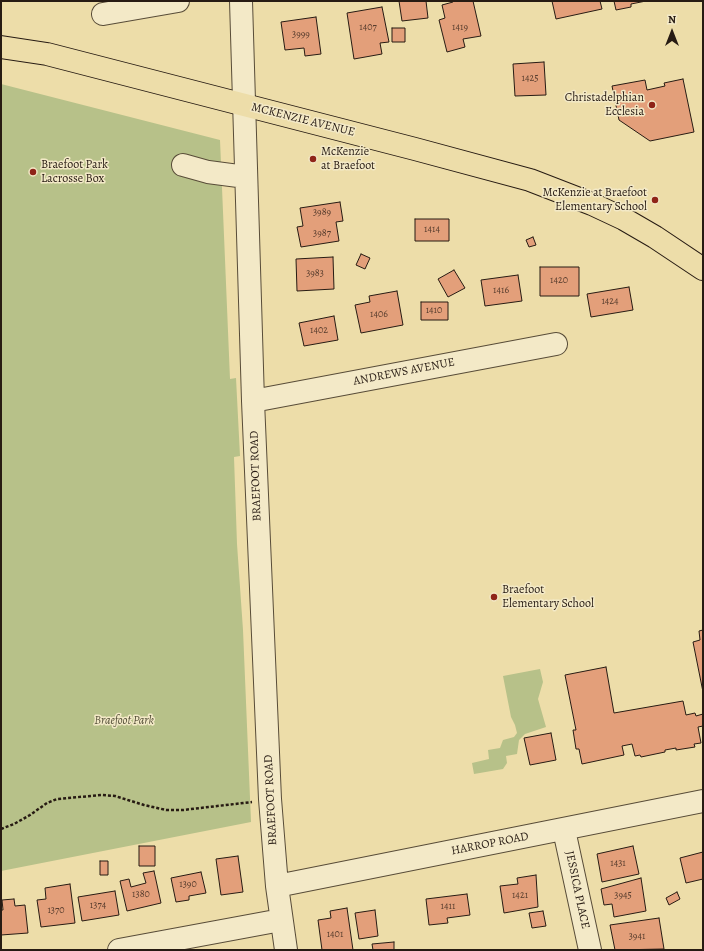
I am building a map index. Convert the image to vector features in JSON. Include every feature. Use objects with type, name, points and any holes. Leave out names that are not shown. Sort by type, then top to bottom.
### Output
[{"type":"main road","name":"MCKENZIE AVENUE","points":[[1,47],[46,54],[499,171],[543,184],[624,219],[703,268]]},
{"type":"street","points":[[103,14],[178,1]]},
{"type":"street","name":"BRAEFOOT ROAD","points":[[241,1],[253,401],[270,799],[277,886],[286,950]]},
{"type":"street","points":[[184,165],[208,172],[246,177]]},
{"type":"street","name":"ANDREWS AVENUE","points":[[253,401],[556,344]]},
{"type":"street","name":"HARROP ROAD","points":[[277,886],[564,830],[703,801]]},
{"type":"street","name":"JESSICA PLACE","points":[[564,830],[590,950]]},
{"type":"street","points":[[118,950],[281,920]]},
{"type":"path","points":[[1,829],[14,824],[47,803],[57,799],[102,795],[115,796],[166,810],[183,810],[270,799]]},
{"type":"green space","name":"Braefoot Park","points":[[1,84],[220,140],[230,379],[236,378],[240,456],[234,457],[251,822],[1,871]]},
{"type":"green space","points":[[540,669],[543,682],[538,699],[546,727],[525,734],[519,740],[517,754],[506,756],[507,763],[503,769],[474,774],[472,763],[489,759],[488,750],[500,748],[503,740],[514,737],[517,733],[511,717],[503,676]]},
{"type":"building","points":[[399,1],[426,1],[428,18],[402,21]]},
{"type":"building","points":[[453,1],[473,1],[481,36],[463,39],[465,47],[447,52],[439,20],[445,18],[442,5]]},
{"type":"building","points":[[552,1],[600,1],[602,9],[556,19]]},
{"type":"building","points":[[614,1],[646,1],[631,4],[631,7],[616,10]]},
{"type":"building","points":[[382,7],[389,42],[380,43],[382,54],[354,59],[347,13]]},
{"type":"building","points":[[316,17],[321,54],[305,56],[304,48],[285,50],[281,22]]},
{"type":"building","points":[[392,28],[405,28],[405,42],[392,42]]},
{"type":"building","points":[[544,62],[546,95],[515,96],[513,64]]},
{"type":"building","name":"Christadelphian Ecclesia","points":[[683,79],[694,132],[650,141],[619,120],[612,86],[645,80],[647,90],[665,86],[664,83]]},
{"type":"building","points":[[340,202],[343,221],[336,222],[339,241],[301,247],[297,227],[303,226],[300,208]]},
{"type":"building","points":[[415,219],[449,219],[449,241],[415,241]]},
{"type":"building","points":[[533,237],[536,245],[529,247],[526,240]]},
{"type":"building","points":[[361,254],[370,258],[365,269],[356,265]]},
{"type":"building","points":[[333,257],[334,289],[297,291],[296,259]]},
{"type":"building","points":[[540,267],[579,267],[579,296],[540,296]]},
{"type":"building","points":[[454,270],[465,288],[448,297],[438,279]]},
{"type":"building","points":[[518,275],[522,301],[485,306],[481,280]]},
{"type":"building","points":[[629,287],[633,310],[591,317],[587,294]]},
{"type":"building","points":[[397,291],[403,325],[361,333],[355,305],[370,302],[369,296]]},
{"type":"building","points":[[421,302],[448,302],[448,320],[421,320]]},
{"type":"building","points":[[334,316],[338,340],[304,346],[299,323]]},
{"type":"building","points":[[703,630],[703,692],[693,642],[700,640],[699,631]]},
{"type":"building","points":[[606,667],[614,713],[683,701],[686,715],[695,713],[696,716],[703,714],[703,726],[698,727],[701,743],[694,744],[695,747],[665,750],[665,752],[641,757],[640,755],[635,756],[632,744],[622,746],[624,755],[582,764],[579,749],[576,749],[573,730],[576,730],[565,675]]},
{"type":"building","points":[[551,733],[556,760],[530,765],[524,738]]},
{"type":"building","points":[[139,846],[155,846],[155,866],[139,866]]},
{"type":"building","points":[[633,846],[639,874],[602,882],[597,854]]},
{"type":"building","points":[[703,852],[703,879],[686,883],[680,858]]},
{"type":"building","points":[[238,856],[243,892],[221,895],[216,859]]},
{"type":"building","points":[[100,861],[108,861],[108,875],[100,875]]},
{"type":"building","points":[[154,871],[161,903],[127,911],[120,881],[129,879],[131,887],[146,883],[143,873]]},
{"type":"building","points":[[201,872],[206,893],[189,896],[189,900],[176,902],[171,878]]},
{"type":"building","points":[[536,875],[538,907],[504,913],[500,886],[518,884],[517,878]]},
{"type":"building","points":[[641,878],[646,911],[614,917],[612,904],[604,905],[601,889]]},
{"type":"building","points":[[70,884],[75,923],[41,927],[37,900],[46,899],[45,888]]},
{"type":"building","points":[[115,891],[119,915],[82,921],[78,897]]},
{"type":"building","points":[[677,892],[680,899],[669,905],[666,898]]},
{"type":"building","points":[[467,894],[470,915],[447,918],[448,923],[429,925],[426,899]]},
{"type":"building","points":[[14,899],[15,906],[25,905],[28,933],[1,935],[1,910],[3,910],[2,900]]},
{"type":"building","points":[[347,908],[353,950],[322,950],[318,920],[331,918],[330,911]]},
{"type":"building","points":[[375,910],[378,936],[359,939],[355,913]]},
{"type":"building","points":[[543,911],[546,926],[532,928],[529,913]]},
{"type":"building","points":[[659,918],[664,949],[615,950],[610,925]]},
{"type":"building","points":[[394,942],[394,950],[373,950],[372,944]]},
{"type":"place","name":"Christadelphian Ecclesia","points":[[652,105]]},
{"type":"place","name":"McKenzie at Braefoot","points":[[313,159]]},
{"type":"place","name":"Braefoot Park Lacrosse Box","points":[[33,172]]},
{"type":"place","name":"McKenzie at Braefoot Elementary School","points":[[655,200]]},
{"type":"place","name":"Braefoot Elementary School","points":[[494,597]]}]
